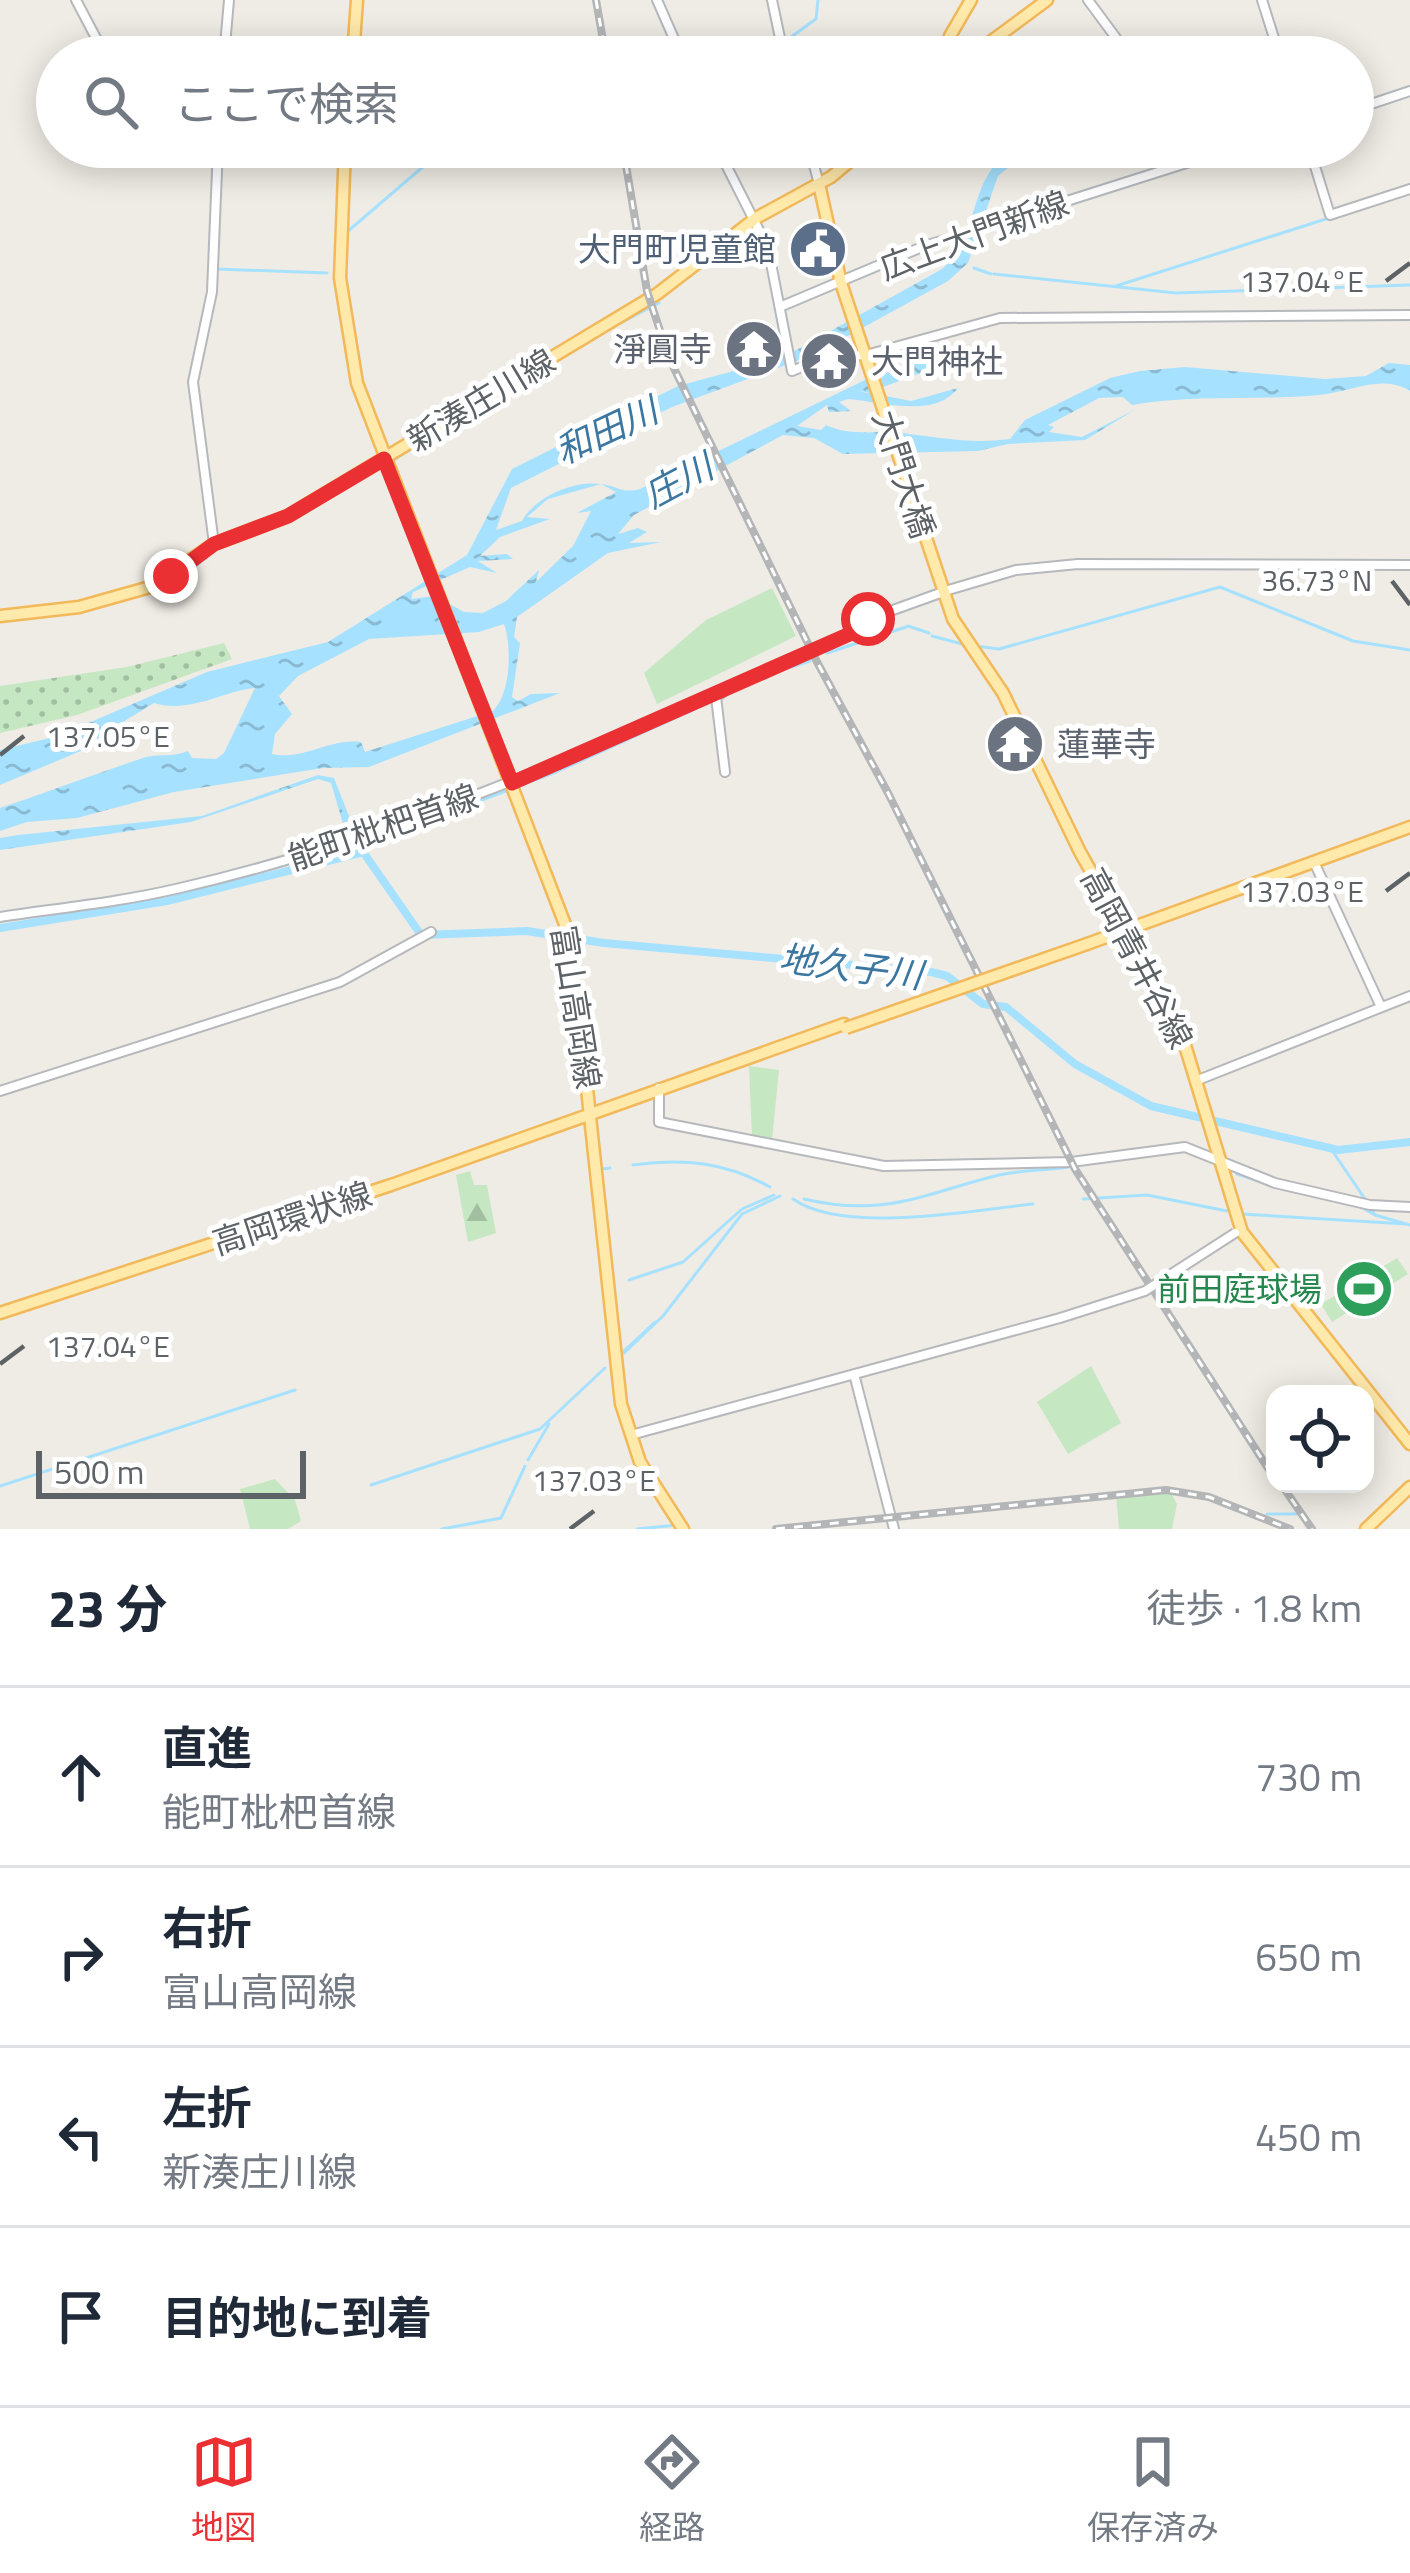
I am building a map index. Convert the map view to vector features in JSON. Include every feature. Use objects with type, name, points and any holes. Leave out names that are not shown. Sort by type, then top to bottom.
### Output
[{"type":"main road","points":[[354,36],[358,0]]},
{"type":"main road","points":[[950,36],[971,0]]},
{"type":"main road","points":[[998,36],[1047,0]]},
{"type":"main road","name":"富山高岡線","points":[[344,168],[343,307],[361,396],[569,935],[621,1404],[629,1435],[683,1529]]},
{"type":"main road","name":"新湊庄川線","points":[[0,616],[79,607],[150,587],[214,544],[288,516],[657,294],[756,218],[840,168]]},
{"type":"main road","points":[[819,184],[841,283],[866,354]]},
{"type":"main road","name":"大門大橋","points":[[866,354],[942,589]]},
{"type":"main road","name":"高岡青井谷線","points":[[942,589],[961,636],[1003,693],[1080,852],[1180,1029],[1238,1233],[1410,1444]]},
{"type":"main road","name":"高岡環状線","points":[[0,1313],[588,1115],[1410,827]]},
{"type":"main road","points":[[1366,1529],[1410,1487]]},
{"type":"street","points":[[76,0],[95,36]]},
{"type":"street","points":[[226,36],[229,0]]},
{"type":"street","points":[[657,0],[673,36]]},
{"type":"street","points":[[772,0],[780,36]]},
{"type":"street","points":[[1088,0],[1115,36]]},
{"type":"street","points":[[1262,0],[1273,36]]},
{"type":"street","points":[[1374,103],[1410,91]]},
{"type":"street","points":[[214,544],[194,382],[197,344],[212,292],[217,168]]},
{"type":"street","points":[[729,168],[756,218],[782,306],[791,369],[1000,318],[1410,315]]},
{"type":"street","points":[[815,168],[819,184]]},
{"type":"street","name":"広上大門新線","points":[[782,306],[986,227],[1171,168]]},
{"type":"street","points":[[1315,168],[1330,215],[1410,189]]},
{"type":"street","name":"能町枇杷首線","points":[[0,916],[175,889],[366,835],[512,784],[942,589],[1016,571],[1078,564],[1410,565]]},
{"type":"street","points":[[724,772],[717,698],[732,683]]},
{"type":"street","points":[[1314,862],[1382,1007]]},
{"type":"street","points":[[0,1091],[340,982],[426,934]]},
{"type":"street","points":[[1198,1080],[1410,996]]},
{"type":"street","points":[[660,1090],[658,1122],[884,1166],[1071,1162],[1185,1147],[1222,1164],[1366,1204],[1410,1207]]},
{"type":"street","points":[[629,1435],[1145,1291],[1238,1233]]},
{"type":"street","points":[[854,1374],[894,1529]]},
{"type":"green space","points":[[772,588],[796,636],[657,704],[644,673],[706,620]]},
{"type":"green space","points":[[224,643],[232,659],[77,715],[0,733],[0,686],[127,667]]},
{"type":"green space","points":[[749,1066],[779,1070],[772,1140],[752,1137]]},
{"type":"green space","points":[[470,1171],[474,1185],[487,1185],[496,1233],[468,1242],[456,1175]]},
{"type":"green space","name":"前田庭球場","points":[[1397,1258],[1408,1274],[1332,1322],[1321,1304]]},
{"type":"green space","points":[[1091,1366],[1121,1423],[1068,1454],[1037,1402]]},
{"type":"green space","points":[[275,1479],[295,1500],[301,1521],[288,1529],[250,1529],[240,1489]]},
{"type":"green space","points":[[1171,1493],[1177,1504],[1172,1529],[1119,1529],[1116,1494]]},
{"type":"water","points":[[993,168],[1008,168],[998,176],[968,263],[948,281],[813,355],[672,407],[511,488],[496,530],[522,521],[545,498],[567,488],[590,483],[601,484],[607,485],[624,490],[640,489],[865,380],[948,355],[945,364],[868,393],[911,401],[958,388],[936,403],[907,406],[848,399],[839,402],[851,411],[829,412],[827,405],[797,426],[969,441],[1010,439],[1025,420],[1110,378],[1185,367],[1325,379],[1366,376],[1389,363],[1410,365],[1410,391],[1377,384],[1296,397],[1132,405],[1123,397],[1099,398],[1048,425],[1054,427],[1049,432],[1082,437],[1136,409],[1085,440],[1008,444],[978,451],[843,454],[814,438],[783,435],[634,515],[618,534],[638,528],[647,532],[629,543],[661,542],[608,553],[517,617],[514,637],[520,643],[512,697],[518,701],[531,694],[560,693],[369,767],[323,768],[174,792],[77,818],[27,822],[0,831],[0,808],[143,758],[188,751],[192,758],[216,759],[224,753],[255,688],[180,706],[154,703],[100,736],[102,742],[0,785],[0,750],[58,736],[207,672],[328,642],[467,555],[512,469],[678,386],[782,358],[942,269],[963,240],[987,176]],"holes":[[[601,484],[616,492],[577,513],[591,511],[573,546],[536,582],[539,570],[506,601],[483,613],[464,612],[435,596],[411,599],[413,592],[470,567],[497,573],[478,561],[513,559],[507,554],[480,556],[500,537],[550,519],[527,517],[548,499]],[[504,624],[508,644],[503,693],[493,711],[365,752],[361,742],[349,742],[294,755],[272,754],[275,734],[292,714],[279,696],[298,676],[369,639],[479,632]]]},
{"type":"water","points":[[318,775],[334,778],[356,834],[347,837],[331,783],[318,779],[191,822],[0,850],[0,838],[202,816]]},
{"type":"waterway","points":[[793,36],[816,19],[818,0]]},
{"type":"waterway","points":[[347,232],[422,168]]},
{"type":"waterway","points":[[1116,286],[1329,218]]},
{"type":"waterway","points":[[974,268],[991,274]]},
{"type":"waterway","points":[[217,269],[327,273]]},
{"type":"waterway","points":[[994,274],[1176,293],[1410,285]]},
{"type":"waterway","points":[[607,330],[659,303]]},
{"type":"waterway","points":[[392,461],[430,437]]},
{"type":"waterway","points":[[101,606],[175,584],[213,551]]},
{"type":"waterway","points":[[976,646],[999,649],[1220,587],[1353,641],[1410,650]]},
{"type":"waterway","points":[[908,626],[929,633]]},
{"type":"waterway","points":[[827,653],[906,627]]},
{"type":"waterway","points":[[932,636],[966,645]]},
{"type":"waterway","points":[[772,673],[810,661]]},
{"type":"waterway","points":[[724,696],[758,679]]},
{"type":"waterway","points":[[360,853],[363,845],[556,772],[715,700]]},
{"type":"waterway","name":"地久子川","points":[[352,836],[421,935],[527,931],[604,943],[931,972],[947,976],[983,1004],[1006,1007],[1075,1064],[1151,1106],[1338,1150],[1410,1142]]},
{"type":"waterway","name":"地久子川","points":[[0,928],[167,901],[360,853]]},
{"type":"waterway","points":[[1331,1149],[1365,1199]]},
{"type":"waterway","points":[[633,1165],[704,1164],[770,1187]]},
{"type":"waterway","points":[[804,1199],[881,1205],[999,1175],[1084,1164]]},
{"type":"waterway","points":[[602,1169],[610,1168]]},
{"type":"waterway","points":[[1237,1174],[1265,1183]]},
{"type":"waterway","points":[[1280,1188],[1329,1199]]},
{"type":"waterway","points":[[629,1280],[683,1262],[742,1209],[774,1195]]},
{"type":"waterway","points":[[1083,1199],[1147,1195],[1227,1211]]},
{"type":"waterway","points":[[624,1353],[663,1316],[742,1214],[780,1196]]},
{"type":"waterway","points":[[793,1199],[815,1210],[876,1218],[1033,1204]]},
{"type":"waterway","points":[[1361,1207],[1375,1215]]},
{"type":"waterway","points":[[1370,1207],[1375,1215],[1410,1225]]},
{"type":"waterway","points":[[1242,1214],[1406,1224]]},
{"type":"waterway","points":[[624,1351],[655,1322]]},
{"type":"waterway","points":[[371,1485],[540,1429],[605,1368]]},
{"type":"waterway","points":[[0,1486],[295,1390]]},
{"type":"waterway","points":[[528,1460],[549,1424]]},
{"type":"waterway","points":[[442,1529],[501,1518],[525,1466]]},
{"type":"waterway","points":[[1267,1514],[1296,1514]]},
{"type":"waterway","points":[[637,1529],[677,1525]]},
{"type":"railway","points":[[596,0],[602,36]]},
{"type":"railway","points":[[626,168],[647,291],[669,358],[816,660],[888,793],[1075,1169],[1266,1465]]},
{"type":"railway","points":[[776,1529],[1166,1490],[1209,1497],[1290,1529]]},
{"type":"railway","points":[[1287,1493],[1312,1529]]},
{"type":"place","name":"大門町児童館","points":[[818,249]]},
{"type":"place","name":"淨圓寺","points":[[754,349]]},
{"type":"place","name":"大門神社","points":[[829,361]]},
{"type":"place","name":"蓮華寺","points":[[1015,744]]},
{"type":"place","name":"前田庭球場","points":[[1364,1289]]},
{"type":"route","points":[[171,576],[214,544],[288,516],[384,459],[512,783],[852,633],[868,619]]},
{"type":"water label","name":"和田川","points":[[606,430]]},
{"type":"water label","name":"庄川","points":[[678,480]]}]
